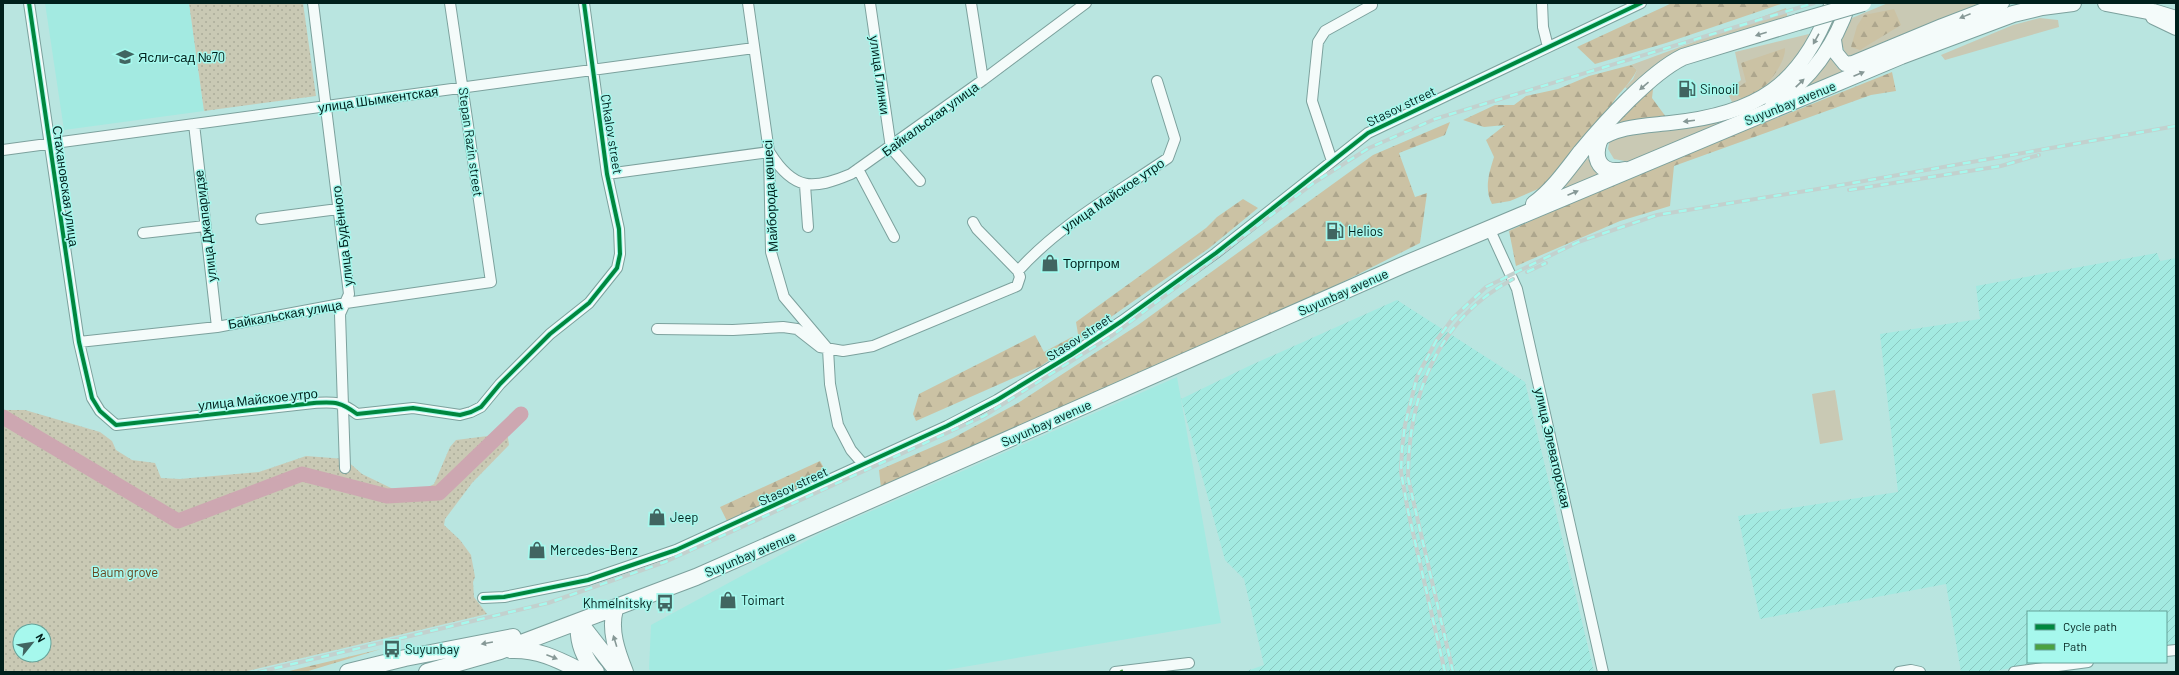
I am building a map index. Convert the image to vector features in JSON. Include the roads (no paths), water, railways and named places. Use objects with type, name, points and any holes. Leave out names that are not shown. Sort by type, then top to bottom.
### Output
[{"type":"main road","points":[[1584,149],[1611,132],[1625,128],[1695,120],[1727,114],[1759,100],[1788,78],[1809,51],[1824,23],[1832,3]]},
{"type":"main road","points":[[1745,121],[1773,105],[1795,88],[1813,70],[1834,40],[1849,3]]},
{"type":"main road","name":"Suyunbay avenue","points":[[1511,219],[1549,192],[1584,149],[1640,88],[1671,63],[1683,57],[1863,3]]},
{"type":"main road","name":"Suyunbay avenue","points":[[427,672],[500,651],[615,609],[770,545],[1489,228],[1901,56],[2002,3]]},
{"type":"main road","name":"Suyunbay avenue","points":[[1834,40],[1839,59],[1845,64],[1853,63],[1944,33],[2012,14],[2042,7],[2073,3]]},
{"type":"main road","points":[[2106,3],[2130,7],[2176,19]]},
{"type":"main road","points":[[2130,7],[2176,28]]},
{"type":"main road","points":[[1608,123],[1600,138],[1596,154],[1602,167],[1613,171],[1632,168]]},
{"type":"main road","points":[[615,609],[611,622],[612,630],[625,672]]},
{"type":"main road","points":[[579,622],[578,634],[581,649],[596,672]]},
{"type":"main road","points":[[579,622],[618,672]]},
{"type":"main road","name":"Suyunbay avenue","points":[[348,672],[405,658],[496,641],[579,622]]},
{"type":"main road","points":[[500,651],[533,651],[552,656],[583,672]]},
{"type":"street","name":"Стахановская улица","points":[[29,3],[79,342],[85,371]]},
{"type":"street","name":"улица Будённого","points":[[313,3],[349,294],[340,314],[345,468]]},
{"type":"street","name":"Stepan Razin street","points":[[450,3],[490,282]]},
{"type":"street","name":"Chkalov street","points":[[584,3],[607,174],[619,229],[620,254],[617,268]]},
{"type":"street","name":"Майборода көшесі","points":[[748,3],[769,152],[771,252],[784,297],[828,349]]},
{"type":"street","name":"улица Глинки","points":[[870,3],[891,148]]},
{"type":"street","points":[[971,3],[984,80]]},
{"type":"street","points":[[1542,3],[1543,27],[1548,47]]},
{"type":"street","name":"Stasov street","points":[[483,598],[504,597],[565,586],[642,563],[676,550],[864,465],[990,404],[1071,355],[1122,321],[1216,253],[1368,133],[1641,3]]},
{"type":"street","name":"Байкальская улица","points":[[805,185],[816,186],[830,183],[858,169],[891,148],[984,80],[1082,4]]},
{"type":"street","points":[[1332,161],[1312,101],[1318,42],[1325,31],[1372,5]]},
{"type":"street","name":"улица Шымкентская","points":[[3,150],[754,48]]},
{"type":"street","name":"улица Майское утро","points":[[1018,271],[1058,232],[1168,158],[1175,139],[1157,81]]},
{"type":"street","name":"улица Джапаридзе","points":[[194,124],[217,327]]},
{"type":"street","points":[[891,148],[920,181]]},
{"type":"street","points":[[607,174],[769,152],[778,167],[805,185],[808,227]]},
{"type":"street","points":[[858,169],[894,237]]},
{"type":"street","points":[[260,219],[338,209]]},
{"type":"street","points":[[657,329],[733,330],[783,327],[797,330],[820,347],[828,349],[843,351],[873,346],[1017,286],[1020,277],[1018,271],[977,229],[973,222]]},
{"type":"street","points":[[143,233],[205,226]]},
{"type":"street","name":"улица Элеваторская","points":[[1489,228],[1517,289],[1603,672]]},
{"type":"street","name":"улица Майское утро","points":[[85,371],[95,405],[116,425],[334,402],[343,404],[357,414],[413,408],[460,415],[471,412],[481,406],[500,384],[550,334],[589,303],[617,268]]},
{"type":"street","name":"Байкальская улица","points":[[79,342],[217,327],[346,303],[490,282]]},
{"type":"street","points":[[828,349],[830,384],[838,425],[851,450],[864,465]]},
{"type":"street","points":[[1119,671],[1189,663]]},
{"type":"street","points":[[2014,672],[2081,663]]},
{"type":"street","points":[[1899,672],[1911,670],[1920,672]]},
{"type":"waterway","points":[[3,417],[178,521],[302,474],[387,496],[439,493],[521,414]]},
{"type":"railway","points":[[259,672],[548,603],[665,562],[984,416],[1113,335],[1315,182],[1369,148],[1435,119],[1814,3]]},
{"type":"railway","points":[[1445,672],[1408,511],[1401,472],[1402,448],[1405,425],[1417,377],[1436,341],[1453,318],[1486,287],[1578,242],[1657,215],[1830,187],[2176,126]]},
{"type":"railway","points":[[1849,190],[2001,166],[2039,155]]},
{"type":"railway","points":[[1527,272],[1546,263]]},
{"type":"railway","points":[[1453,672],[1408,478],[1409,448],[1421,390],[1432,363],[1446,338],[1465,316],[1487,296],[1513,279]]},
{"type":"place","name":"Ясли-сад №70","points":[[125,57]]},
{"type":"place","name":"Sinooil","points":[[1687,89]]},
{"type":"place","name":"Helios","points":[[1335,231]]},
{"type":"place","name":"Торгпром","points":[[1050,263]]},
{"type":"place","name":"Jeep","points":[[657,517]]},
{"type":"place","name":"Mercedes-Benz","points":[[537,550]]},
{"type":"place","name":"Toimart","points":[[728,600]]},
{"type":"place","name":"Khmelnitsky","points":[[665,603]]},
{"type":"place","name":"Suyunbay","points":[[392,649]]},
{"type":"park label","name":"Baum grove","points":[[125,572]]}]
